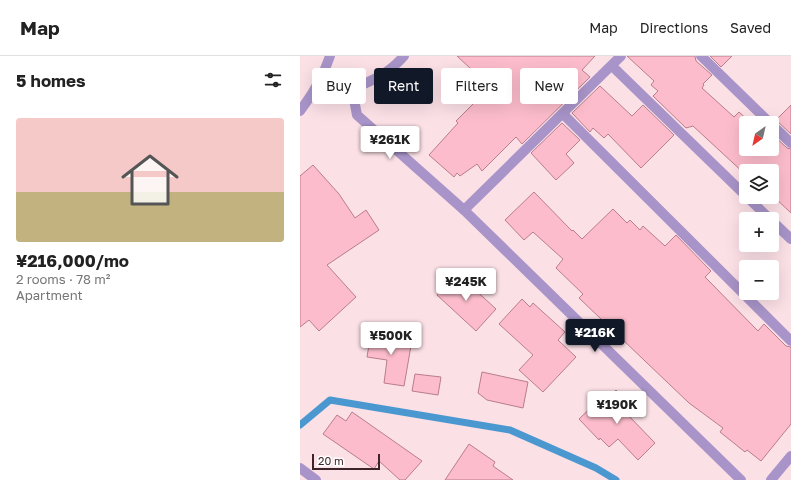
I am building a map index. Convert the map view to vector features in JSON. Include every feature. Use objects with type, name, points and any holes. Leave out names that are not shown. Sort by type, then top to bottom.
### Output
[{"type":"street","points":[[326,68],[330,56]]},
{"type":"street","points":[[366,84],[378,79],[394,68],[404,56]]},
{"type":"street","points":[[464,210],[621,56]]},
{"type":"street","points":[[701,56],[763,116]]},
{"type":"street","points":[[612,66],[739,188]]},
{"type":"street","points":[[300,111],[312,94]]},
{"type":"street","points":[[355,104],[357,115],[464,210],[741,480]]},
{"type":"street","points":[[563,114],[791,341]]},
{"type":"street","points":[[779,132],[791,143]]},
{"type":"street","points":[[755,204],[763,212]]},
{"type":"street","points":[[779,228],[791,239]]},
{"type":"street","points":[[771,480],[791,456]]},
{"type":"street","points":[[300,468],[316,480]]},
{"type":"building","points":[[457,56],[595,56],[582,70],[590,77],[578,89],[578,68],[520,68],[520,104],[563,104],[522,144],[516,137],[482,171],[477,164],[460,176],[457,173],[454,177],[429,155],[458,123],[456,121],[473,104],[512,104],[512,68],[470,68]]},
{"type":"building","points":[[627,56],[695,56],[696,61],[712,75],[703,84],[704,85],[702,88],[734,117],[739,112],[743,116],[739,116],[739,156],[779,156],[779,141],[787,148],[791,149],[791,213],[779,202],[779,164],[739,164],[739,169],[693,126],[686,128],[653,96],[658,91],[651,85],[654,81]]},
{"type":"building","points":[[710,56],[732,56],[721,67]]},
{"type":"building","points":[[600,86],[632,116],[643,105],[674,135],[641,168],[608,134],[604,138],[593,128],[590,132],[572,113]]},
{"type":"building","points":[[791,105],[791,134],[779,123],[779,117]]},
{"type":"building","points":[[562,123],[580,140],[566,154],[574,163],[556,180],[531,153]]},
{"type":"building","points":[[313,165],[339,194],[355,218],[366,210],[379,230],[327,265],[356,297],[319,331],[309,320],[300,327],[300,176]]},
{"type":"building","points":[[534,192],[572,231],[573,230],[582,239],[613,209],[627,223],[630,220],[640,230],[643,226],[665,246],[676,235],[711,271],[705,277],[758,331],[764,324],[786,346],[791,347],[791,424],[761,461],[747,450],[745,452],[720,432],[723,428],[689,403],[579,298],[583,294],[556,268],[563,259],[533,232],[524,240],[505,220]]},
{"type":"building","points":[[457,273],[496,309],[476,331],[437,295]]},
{"type":"building","points":[[522,299],[530,307],[533,303],[565,332],[558,340],[576,357],[543,392],[519,370],[533,355],[499,324]]},
{"type":"building","points":[[371,333],[412,340],[404,386],[384,383],[387,360],[367,357]]},
{"type":"building","points":[[482,372],[528,382],[523,408],[487,400],[478,393]]},
{"type":"building","points":[[415,374],[441,377],[438,395],[412,391]]},
{"type":"building","points":[[616,390],[632,407],[626,413],[655,443],[638,460],[618,439],[609,447],[600,438],[599,440],[579,419],[601,398],[604,401]]},
{"type":"building","points":[[352,412],[422,461],[405,480],[400,480],[379,461],[374,469],[323,434],[337,415],[346,421]]},
{"type":"building","points":[[469,444],[495,462],[493,466],[513,480],[445,480]]},
{"type":"waterway","points":[[300,425],[330,400],[510,430],[596,468],[616,480]]}]
